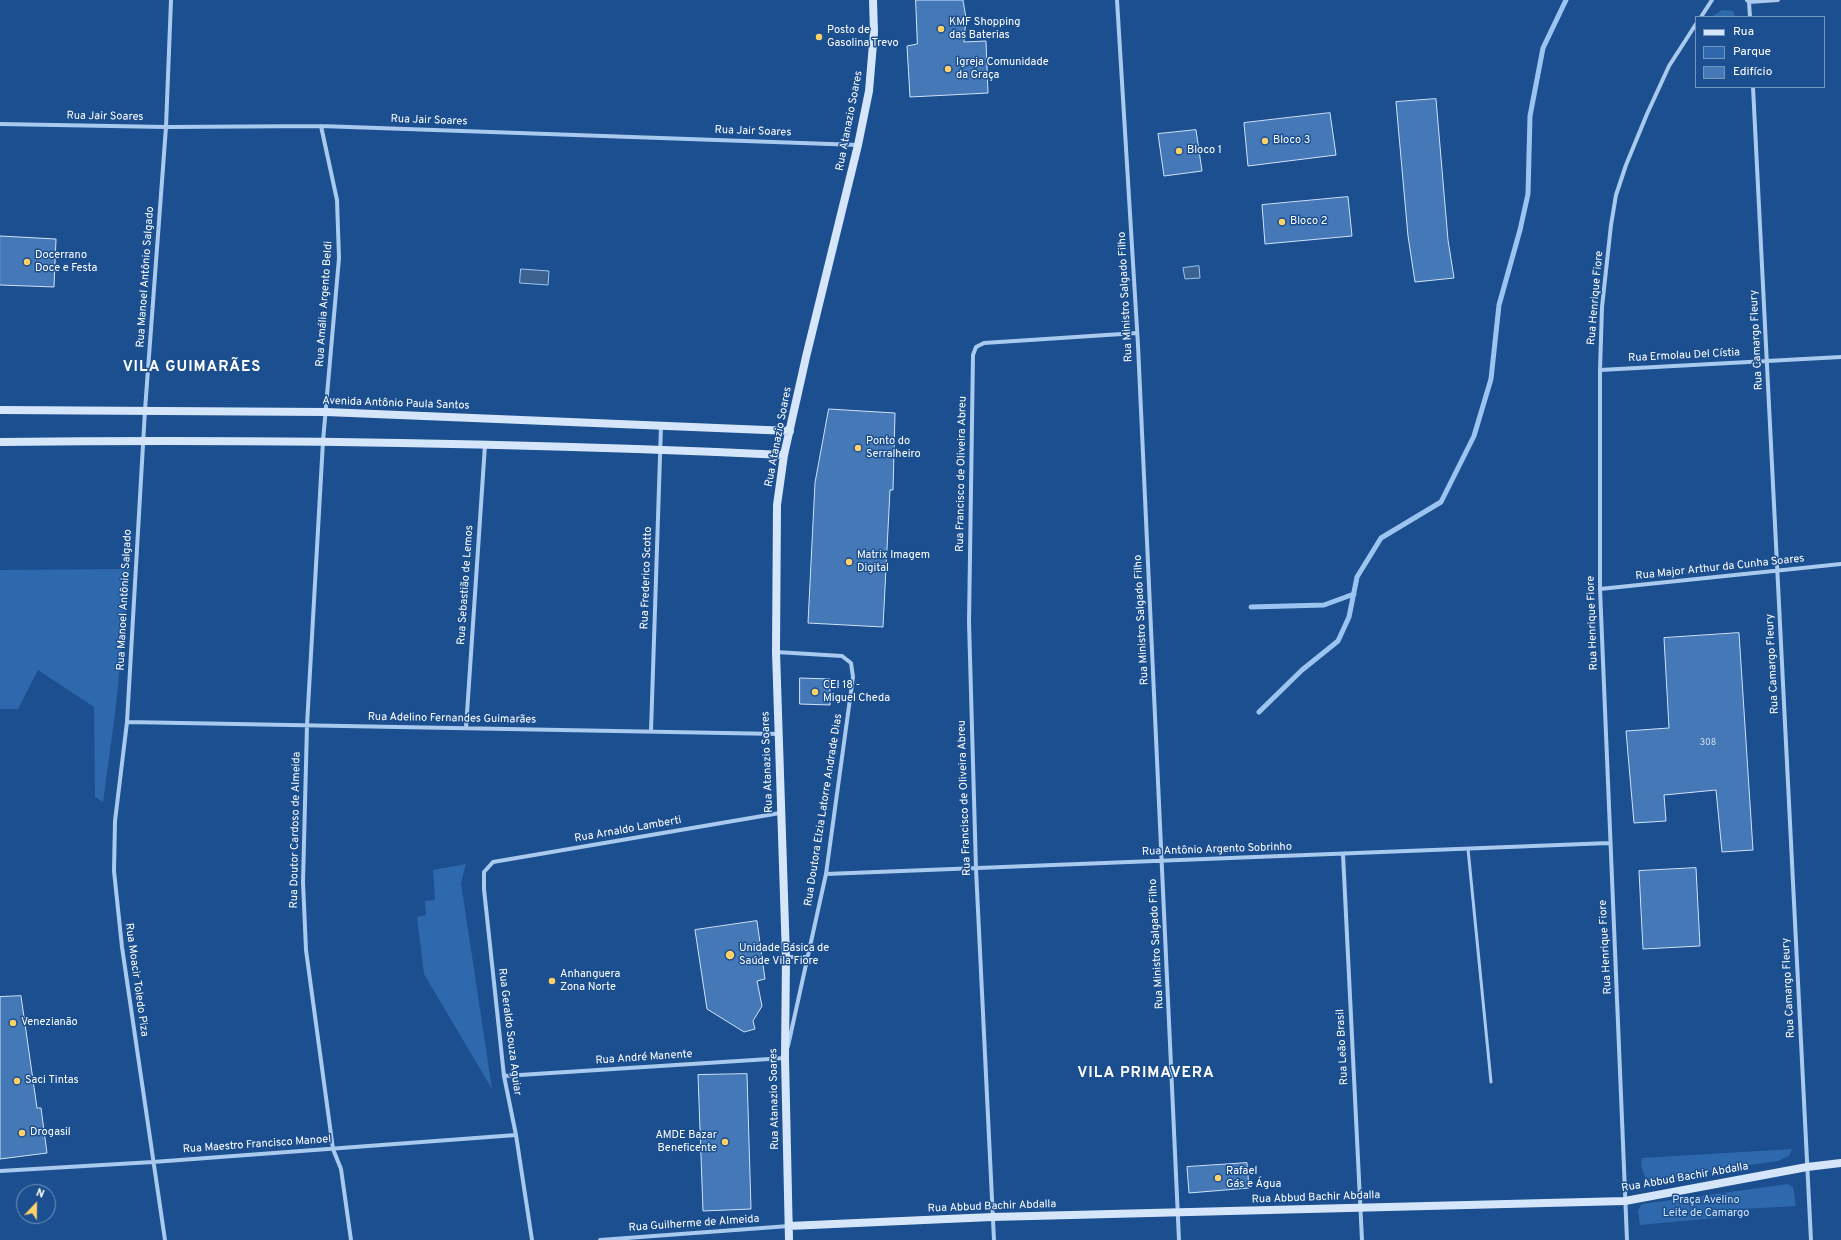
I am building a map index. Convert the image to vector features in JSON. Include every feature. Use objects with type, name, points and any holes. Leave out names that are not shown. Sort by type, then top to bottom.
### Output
[{"type":"street","name":"Rua Manoel Antônio Salgado","points":[[126,722],[145,410],[166,127],[171,0]]},
{"type":"street","name":"Rua Atanazio Soares","points":[[789,1240],[785,1058],[786,957],[780,813],[776,652],[777,505],[784,454],[858,145],[869,91],[874,32],[873,0]]},
{"type":"street","name":"Rua Ministro Salgado Filho","points":[[1117,0],[1137,333],[1179,1240]]},
{"type":"street","points":[[1702,16],[1712,0]]},
{"type":"street","points":[[1750,16],[1748,1],[1778,0]]},
{"type":"street","name":"Rua Henrique Fiore","points":[[1627,1240],[1616,966],[1609,844],[1600,589],[1600,370],[1602,307],[1611,225],[1616,195],[1635,143],[1668,66],[1695,26]]},
{"type":"street","name":"Rua Camargo Fleury","points":[[1753,88],[1810,1240]]},
{"type":"street","name":"Rua Jair Soares","points":[[0,124],[166,127],[321,126],[858,145]]},
{"type":"street","name":"Rua Amália Argento Beldi","points":[[321,126],[337,200],[339,258],[323,441]]},
{"type":"street","name":"Rua Francisco de Oliveira Abreu","points":[[994,1240],[976,869],[969,622],[972,355],[976,347],[984,344],[1137,333]]},
{"type":"street","name":"Rua Ermolau Del Cístia","points":[[1600,370],[1841,357]]},
{"type":"street","name":"Avenida Antônio Paula Santos","points":[[0,410],[326,412],[790,431]]},
{"type":"street","name":"Rua Frederico Scotto","points":[[651,731],[661,426]]},
{"type":"street","points":[[0,442],[144,440],[323,441],[485,444],[784,454]]},
{"type":"street","name":"Rua Doutor Cardoso de Almeida","points":[[323,441],[307,725],[303,882],[306,950],[333,1149],[341,1170],[351,1240]]},
{"type":"street","name":"Rua Sebastião de Lemos","points":[[466,728],[485,444]]},
{"type":"street","name":"Rua Major Arthur da Cunha Soares","points":[[1600,589],[1841,564]]},
{"type":"street","name":"Rua Doutora Elzia Latorre Andrade Dias","points":[[776,652],[842,656],[851,663],[853,677],[826,874],[785,1058]]},
{"type":"street","name":"Rua Adelino Fernandes Guimarães","points":[[126,722],[778,734]]},
{"type":"street","name":"Rua Moacir Toledo Piza","points":[[126,722],[115,821],[114,871],[122,947],[165,1240]]},
{"type":"street","name":"Rua Arnaldo Lamberti","points":[[484,872],[493,862],[780,813]]},
{"type":"street","name":"Rua Antônio Argento Sobrinho","points":[[826,874],[1609,844]]},
{"type":"street","name":"Rua Leão Brasil","points":[[1343,854],[1362,1240]]},
{"type":"street","name":"Rua Geraldo Souza Aguiar","points":[[484,872],[504,1076],[516,1135],[532,1240]]},
{"type":"street","points":[[786,957],[808,957]]},
{"type":"street","name":"Rua André Manente","points":[[504,1076],[785,1058]]},
{"type":"street","name":"Rua Maestro Francisco Manoel","points":[[0,1171],[153,1162],[516,1135]]},
{"type":"street","name":"Rua Abbud Bachir Abdalla","points":[[788,1226],[992,1217],[1625,1201],[1807,1167],[1841,1163]]},
{"type":"street","name":"Rua Guilherme de Almeida","points":[[600,1240],[788,1226]]},
{"type":"lane","points":[[1468,849],[1491,1082]]},
{"type":"green space","points":[[1722,10],[1733,11],[1736,16],[1713,16]]},
{"type":"green space","points":[[130,569],[115,714],[103,802],[95,797],[94,707],[38,670],[18,709],[0,709],[0,570]]},
{"type":"green space","points":[[466,864],[461,883],[492,1089],[424,974],[417,917],[426,915],[425,901],[435,900],[433,870]]},
{"type":"green space","points":[[1792,1149],[1789,1156],[1778,1161],[1723,1169],[1657,1182],[1645,1177],[1641,1166],[1642,1158]]},
{"type":"green space","name":"Praça Avelino Leite de Camargo","points":[[1788,1184],[1793,1187],[1796,1206],[1726,1210],[1726,1217],[1640,1225],[1638,1210],[1642,1204]]},
{"type":"shaded area","points":[[1199,266],[1200,278],[1185,279],[1183,268]]},
{"type":"shaded area","points":[[521,269],[549,271],[548,285],[520,283]]},
{"type":"building","name":"Igreja Comunidade da Graça","points":[[916,0],[963,0],[966,18],[964,42],[986,41],[988,93],[910,97],[907,46],[917,44]]},
{"type":"building","points":[[1436,99],[1448,240],[1454,278],[1415,282],[1408,236],[1396,102]]},
{"type":"building","points":[[1330,113],[1336,155],[1248,166],[1244,123]]},
{"type":"building","name":"Bloco 1","points":[[1196,130],[1202,171],[1164,176],[1158,134]]},
{"type":"building","points":[[1348,197],[1352,236],[1265,244],[1262,205]]},
{"type":"building","name":"Docerrano Doce e Festa","points":[[0,236],[56,239],[54,287],[0,285]]},
{"type":"building","points":[[829,409],[895,413],[893,490],[890,490],[883,627],[808,623],[815,483]]},
{"type":"building","points":[[1739,633],[1753,850],[1722,852],[1716,790],[1664,795],[1666,821],[1634,823],[1626,731],[1669,728],[1664,638]]},
{"type":"building","name":"CEI 18 - Miguel Cheda","points":[[800,678],[830,679],[830,705],[800,704]]},
{"type":"building","points":[[1696,868],[1700,946],[1643,949],[1639,871]]},
{"type":"building","name":"Unidade Básica de Saúde Vila Fiore","points":[[757,921],[765,979],[757,981],[762,1006],[753,1021],[755,1029],[744,1032],[707,1009],[695,930]]},
{"type":"building","points":[[21,996],[37,1108],[41,1108],[47,1153],[0,1159],[0,997]]},
{"type":"building","name":"AMDE Bazar Beneficente","points":[[747,1074],[751,1209],[703,1211],[698,1075]]},
{"type":"building","name":"Rafael Gás e Água","points":[[1247,1163],[1249,1188],[1189,1193],[1187,1167]]},
{"type":"waterway","points":[[1259,712],[1302,670],[1338,641],[1349,617],[1357,577],[1381,538],[1441,502],[1474,436],[1491,379],[1499,305],[1520,230],[1528,194],[1530,116],[1543,48],[1566,0]]},
{"type":"waterway","points":[[1251,607],[1324,605],[1354,594]]},
{"type":"place","name":"KMF Shopping das Baterias","points":[[941,29]]},
{"type":"place","name":"Posto de Gasolina Trevo","points":[[819,37]]},
{"type":"place","name":"Igreja Comunidade da Graça","points":[[948,69]]},
{"type":"place","name":"Bloco 3","points":[[1265,141]]},
{"type":"place","name":"Bloco 1","points":[[1179,151]]},
{"type":"place","name":"Bloco 2","points":[[1282,222]]},
{"type":"place","name":"Docerrano Doce e Festa","points":[[27,262]]},
{"type":"place","name":"Ponto do Serralheiro","points":[[858,448]]},
{"type":"place","name":"Matrix Imagem Digital","points":[[849,562]]},
{"type":"place","name":"CEI 18 - Miguel Cheda","points":[[815,692]]},
{"type":"place","name":"Unidade Básica de Saúde Vila Fiore","points":[[730,955]]},
{"type":"place","name":"Anhanguera Zona Norte","points":[[552,981]]},
{"type":"place","name":"Venezianão","points":[[13,1023]]},
{"type":"place","name":"Saci Tintas","points":[[17,1081]]},
{"type":"place","name":"Drogasil","points":[[22,1133]]},
{"type":"place","name":"AMDE Bazar Beneficente","points":[[725,1142]]},
{"type":"place","name":"Rafael Gás e Água","points":[[1218,1178]]},
{"type":"district","name":"VILA GUIMARÃES","points":[[192,368]]},
{"type":"district","name":"VILA PRIMAVERA","points":[[1146,1074]]}]
